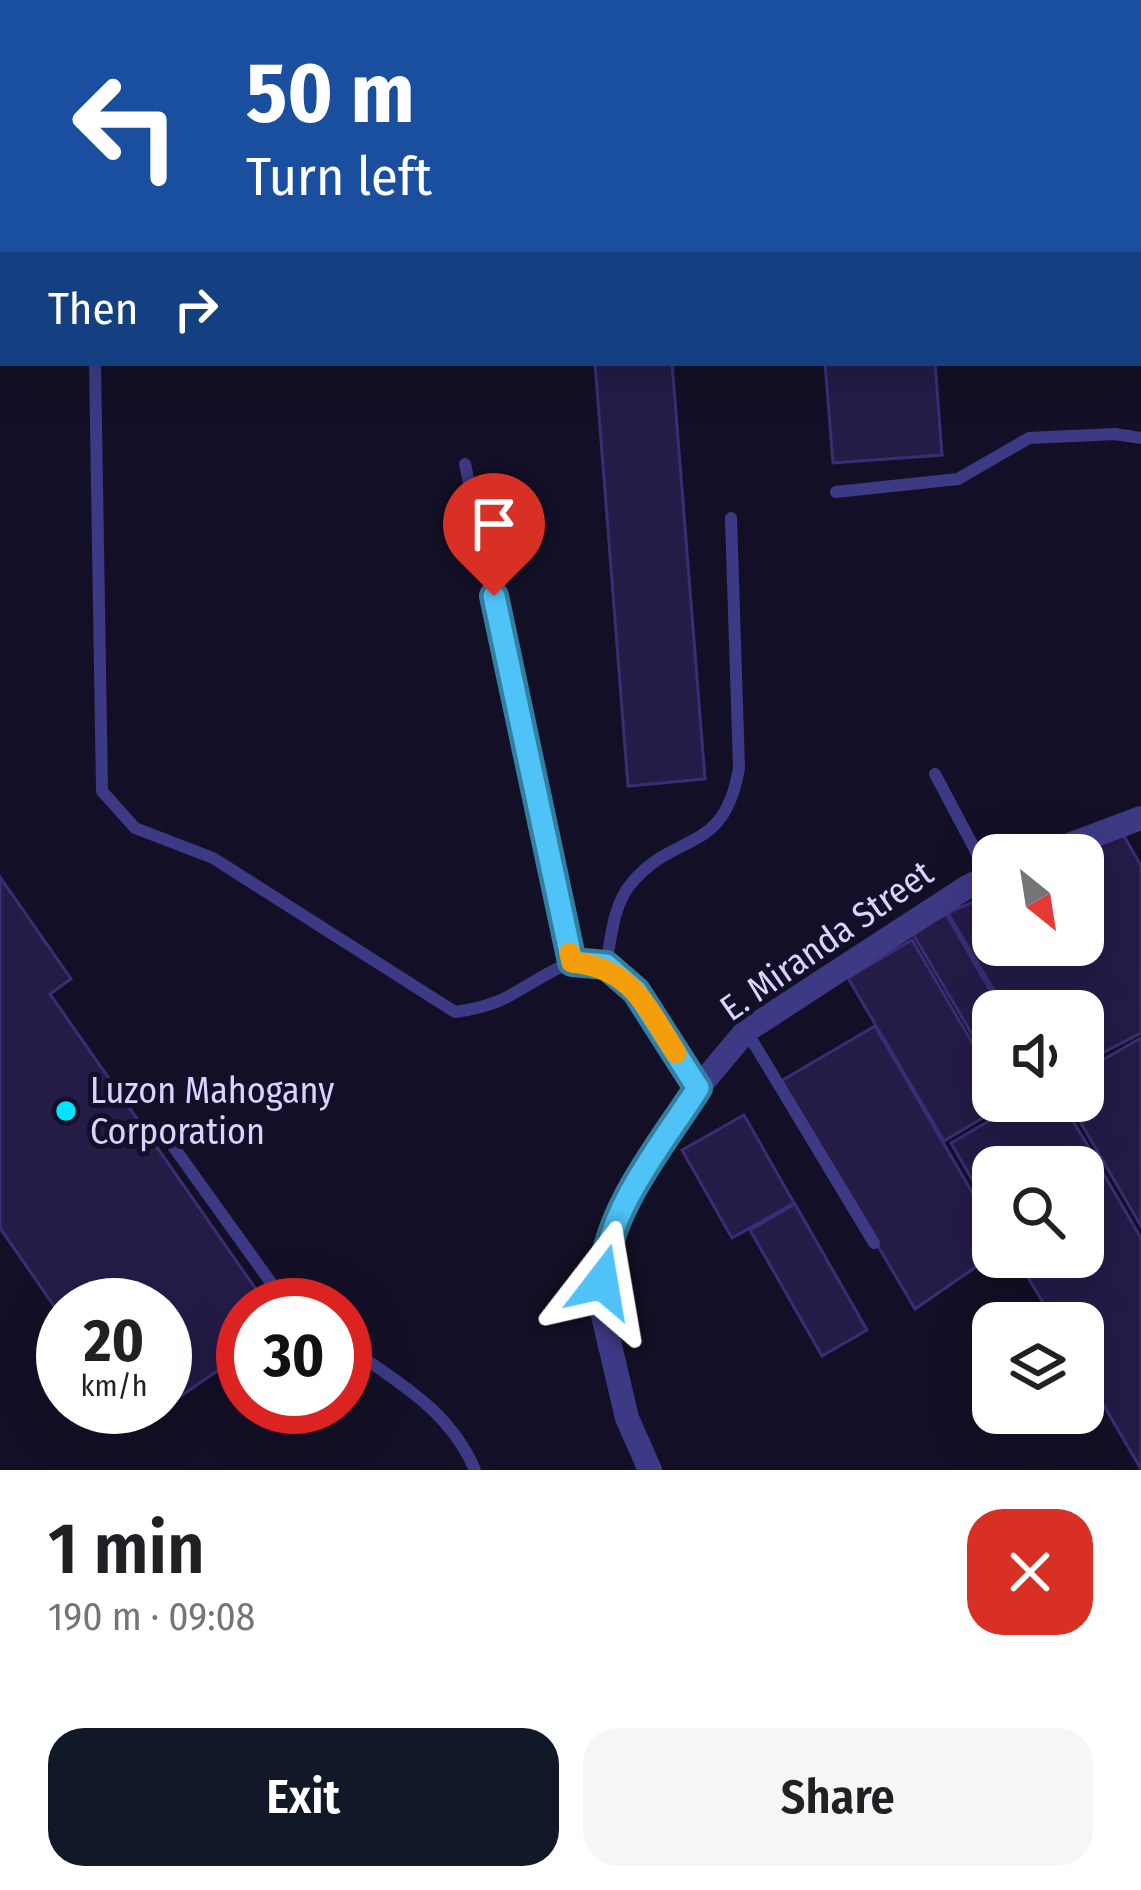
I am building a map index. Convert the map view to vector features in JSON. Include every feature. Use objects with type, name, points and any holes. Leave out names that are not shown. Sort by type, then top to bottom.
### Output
[{"type":"street","points":[[1098,834],[1141,818]]},
{"type":"street","name":"E. Miranda Street","points":[[650,1470],[627,1418],[601,1307],[604,1257],[632,1190],[698,1088],[746,1031],[972,885]]},
{"type":"lane","points":[[95,366],[102,790],[135,828],[213,858],[454,1012],[496,1006],[572,962],[606,965],[636,991],[698,1088]]},
{"type":"lane","points":[[836,492],[958,479],[1029,438],[1115,434],[1141,438]]},
{"type":"lane","points":[[465,464],[572,962]]},
{"type":"lane","points":[[606,965],[618,907],[630,885],[656,862],[724,820],[734,797],[739,768],[731,518]]},
{"type":"lane","points":[[935,774],[972,841]]},
{"type":"lane","points":[[746,1031],[874,1243]]},
{"type":"lane","points":[[160,1127],[268,1278]]},
{"type":"lane","points":[[372,1364],[437,1409],[455,1431],[475,1470]]},
{"type":"building","points":[[595,366],[672,366],[705,779],[628,786]]},
{"type":"building","points":[[825,366],[935,366],[942,455],[833,463]]},
{"type":"building","points":[[1123,834],[1141,866],[1141,1033],[1104,1052],[1104,990],[994,990],[979,966],[1104,966],[1104,842]]},
{"type":"building","name":"Luzon Mahogany Corporation","points":[[0,877],[71,979],[50,994],[248,1278],[216,1278],[216,1372],[192,1388],[192,1278],[36,1280],[0,1228]]},
{"type":"building","points":[[972,902],[972,954],[948,913]]},
{"type":"building","points":[[946,914],[990,990],[972,990],[972,1034],[913,934]]},
{"type":"building","points":[[912,940],[972,1042],[972,1122],[976,1122],[944,1141],[848,978]]},
{"type":"building","points":[[875,1026],[972,1192],[972,1270],[915,1309],[781,1081]]},
{"type":"building","points":[[1141,1038],[1141,1226],[1104,1163],[1104,1146],[1094,1146],[1080,1122],[1104,1122],[1104,1059]]},
{"type":"building","points":[[744,1115],[794,1203],[732,1238],[682,1150]]},
{"type":"building","points":[[987,1122],[1074,1122],[1088,1146],[972,1146],[972,1180],[951,1143]]},
{"type":"building","points":[[1104,1174],[1141,1238],[1141,1469],[1104,1406],[1104,1302],[1043,1302],[1028,1278],[1104,1278]]},
{"type":"building","points":[[795,1204],[867,1330],[822,1356],[750,1230]]},
{"type":"slow traffic","points":[[570,953],[572,962],[606,965],[636,991],[676,1053]]},
{"type":"place","name":"Luzon Mahogany Corporation","points":[[66,1111]]},
{"type":"route","points":[[494,596],[572,962],[606,965],[636,991],[698,1088],[632,1190],[604,1257],[602,1282]]}]
